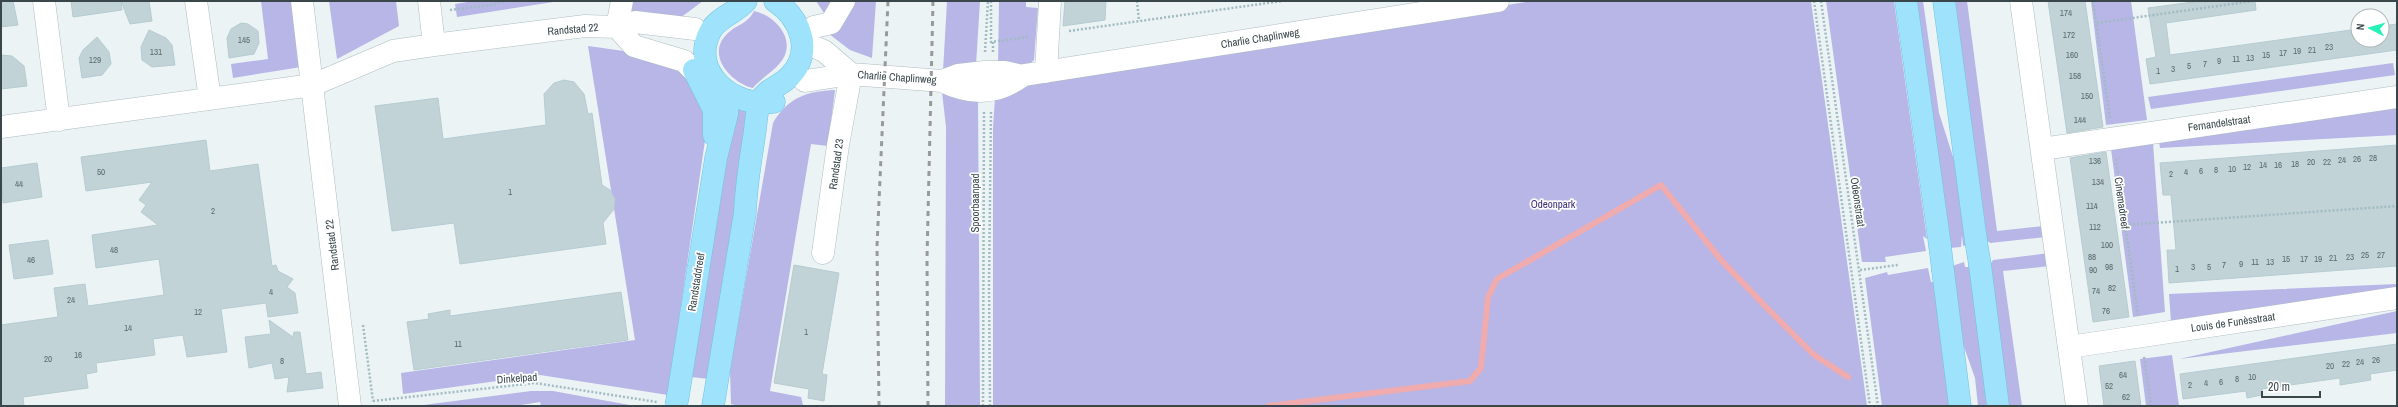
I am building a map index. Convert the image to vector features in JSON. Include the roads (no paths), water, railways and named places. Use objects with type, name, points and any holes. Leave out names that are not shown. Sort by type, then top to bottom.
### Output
[{"type":"main road","points":[[697,60],[695,29],[709,11],[722,1]]},
{"type":"main road","points":[[697,60],[705,47],[712,30],[718,22],[746,1]]},
{"type":"main road","points":[[1906,1],[1940,246],[1960,406]]},
{"type":"main road","points":[[1944,1],[1998,406]]},
{"type":"main road","points":[[714,90],[736,97],[767,103],[791,94],[805,81],[813,65],[811,39],[788,3]]},
{"type":"main road","points":[[714,404],[745,213],[756,189],[771,108],[767,103],[768,91],[783,83],[796,69],[811,39]]},
{"type":"main road","name":"Randstaddreef","points":[[672,402],[716,158],[714,90],[697,60]]},
{"type":"street","points":[[44,1],[59,120]]},
{"type":"street","points":[[196,1],[210,99]]},
{"type":"street","name":"Randstad 22","points":[[302,1],[350,406]]},
{"type":"street","points":[[617,27],[622,1]]},
{"type":"street","points":[[811,39],[831,23],[844,1]]},
{"type":"street","points":[[1046,72],[1050,1]]},
{"type":"street","name":"Charlie Chaplinweg","points":[[805,81],[851,74],[942,81],[958,75],[989,81],[1498,1]]},
{"type":"street","points":[[2021,1],[2077,406]]},
{"type":"street","points":[[429,7],[434,45]]},
{"type":"street","name":"Randstad 22","points":[[1,127],[313,85],[393,51],[434,45],[585,26],[617,27],[636,22],[695,29]]},
{"type":"street","name":"Randstad 22","points":[[617,27],[635,38],[697,60]]},
{"type":"street","name":"Charlie Chaplinweg","points":[[811,39],[851,74]]},
{"type":"street","name":"Randstad 23","points":[[823,253],[838,145],[851,74]]},
{"type":"street","name":"Fernandelstraat","points":[[2042,149],[2397,97]]},
{"type":"street","name":"Louis de Funèsstraat","points":[[2069,347],[2397,298]]},
{"type":"waterway","points":[[1268,406],[1470,381],[1481,368],[1488,297],[1497,279],[1661,185],[1721,260],[1766,307],[1814,355],[1848,377]]},
{"type":"railway","points":[[879,406],[877,246],[888,1]]},
{"type":"railway","points":[[928,406],[927,258],[933,1]]},
{"type":"park label","name":"Odeonpark","points":[[1553,204]]}]
